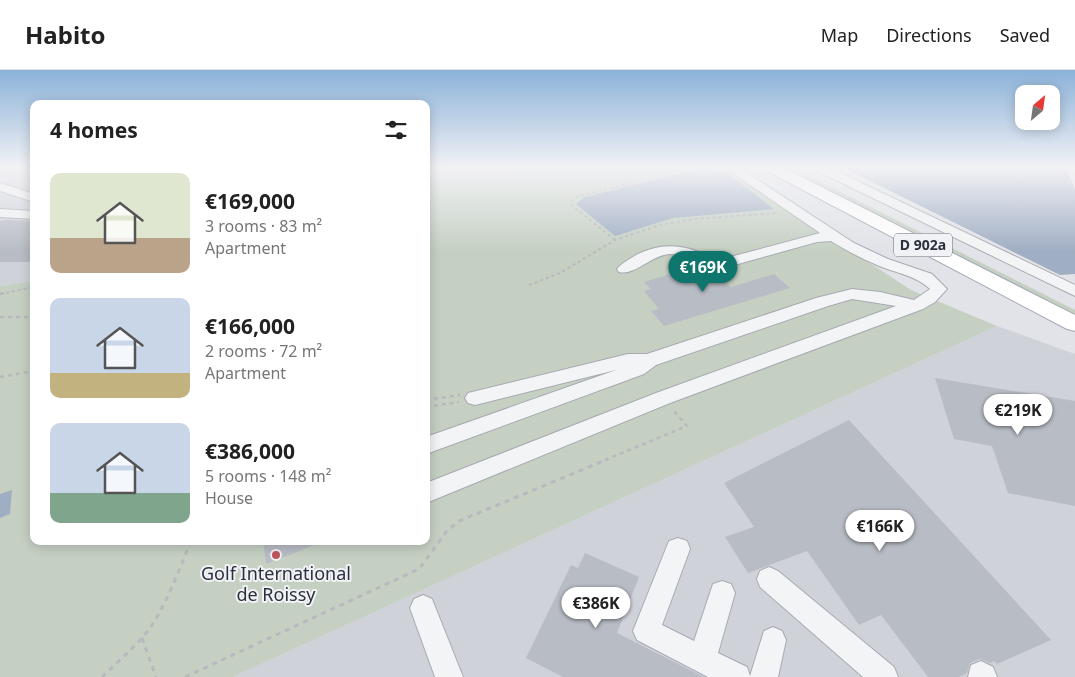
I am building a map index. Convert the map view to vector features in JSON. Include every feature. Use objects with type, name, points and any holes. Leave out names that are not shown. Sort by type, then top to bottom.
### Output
[{"type":"main road","name":"D 902a","points":[[827,195],[1075,324]]},
{"type":"main road","name":"D 902a","points":[[854,195],[1075,306]]},
{"type":"street","points":[[430,491],[663,398],[891,312],[915,305],[933,297],[938,290],[926,277],[883,262],[849,246],[774,195]]},
{"type":"street","points":[[879,195],[1075,291]]},
{"type":"street","points":[[0,213],[30,215]]},
{"type":"street","points":[[625,269],[638,259],[655,252],[682,250],[698,255],[713,266],[816,238],[834,236]]},
{"type":"street","points":[[430,445],[637,369],[650,360],[822,302],[852,294],[880,297],[915,305]]},
{"type":"street","points":[[475,398],[636,358],[650,360]]},
{"type":"street","points":[[678,549],[646,632],[737,677]]},
{"type":"street","points":[[702,659],[722,593]]},
{"type":"street","points":[[423,608],[449,677]]},
{"type":"lane","points":[[769,579],[884,677]]},
{"type":"lane","points":[[764,677],[773,640]]},
{"type":"path","points":[[583,195],[576,197],[570,204],[615,240]]},
{"type":"path","points":[[528,284],[560,273],[615,240],[660,225],[692,219],[798,211]]},
{"type":"path","points":[[0,294],[30,287]]},
{"type":"path","points":[[0,317],[30,317]]},
{"type":"path","points":[[0,377],[30,372]]},
{"type":"path","points":[[430,406],[475,398]]},
{"type":"path","points":[[184,677],[419,569],[447,531],[459,521],[687,426],[663,398]]},
{"type":"path","points":[[102,677],[142,638],[164,605],[189,545]]},
{"type":"path","points":[[142,638],[156,677]]},
{"type":"shaded area","points":[[0,195],[30,195],[30,282],[0,286]]},
{"type":"shaded area","points":[[997,326],[1075,354],[1075,677],[233,677]]},
{"type":"green space","points":[[430,195],[766,195],[911,290],[997,326],[233,677],[0,677],[0,286],[30,282],[30,545],[430,545]]},
{"type":"green space","points":[[833,195],[847,195],[1075,310],[1075,319]]},
{"type":"water","points":[[592,195],[756,195],[774,209],[673,218],[615,236],[576,204],[585,197]]},
{"type":"water","points":[[899,195],[1075,195],[1075,274],[1060,275]]},
{"type":"water","points":[[12,490],[10,514],[0,518],[0,494]]},
{"type":"building","points":[[0,221],[30,221],[30,262],[0,262]]},
{"type":"building","points":[[693,264],[707,271],[717,273],[731,287],[774,274],[790,288],[664,326],[651,311],[659,309],[644,291],[651,289],[644,282],[684,270],[681,267]]},
{"type":"building","points":[[935,378],[1075,401],[1075,506],[1008,493],[992,446],[954,439]]},
{"type":"building","points":[[849,420],[1051,640],[997,664],[994,661],[990,663],[980,659],[970,663],[967,673],[959,677],[928,677],[881,615],[859,625],[807,551],[748,573],[725,537],[754,527],[724,483]]},
{"type":"building","name":"Golf International de Roissy","points":[[264,545],[314,545],[266,564]]},
{"type":"building","points":[[585,553],[639,577],[617,633],[704,677],[563,677],[526,658],[571,565],[578,568]]},
{"type":"place","name":"Golf International de Roissy","points":[[276,555]]}]
